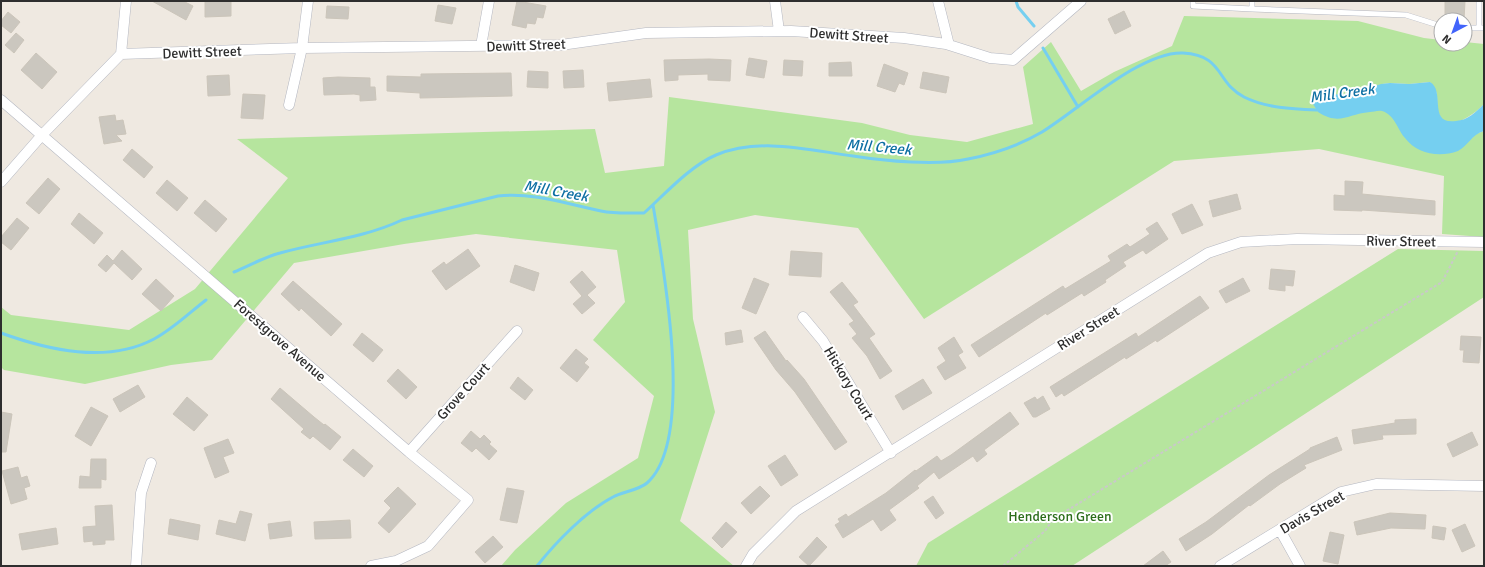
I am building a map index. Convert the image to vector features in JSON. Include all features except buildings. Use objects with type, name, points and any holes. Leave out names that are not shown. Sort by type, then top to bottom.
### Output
[{"type":"street","points":[[1,182],[42,134],[121,54],[126,1]]},
{"type":"street","points":[[289,105],[302,48],[308,1]]},
{"type":"street","points":[[481,46],[489,1]]},
{"type":"street","points":[[775,1],[779,31]]},
{"type":"street","points":[[938,1],[949,45]]},
{"type":"street","name":"Dewitt Street","points":[[121,54],[302,48],[562,45],[646,33],[779,31],[904,38],[949,45],[990,58],[1013,60],[1081,1]]},
{"type":"street","name":"Forestgrove Avenue","points":[[1,100],[408,452],[468,500],[428,546],[396,561],[371,566]]},
{"type":"street","name":"River Street","points":[[746,566],[753,554],[796,511],[1208,254],[1241,242],[1290,240],[1484,242]]},
{"type":"street","name":"Hickory Court","points":[[803,317],[823,341],[891,453]]},
{"type":"street","name":"Grove Court","points":[[408,452],[517,330]]},
{"type":"street","points":[[136,566],[141,493],[151,463]]},
{"type":"street","name":"Davis Street","points":[[1220,566],[1341,492],[1376,484],[1484,486]]},
{"type":"street","points":[[1280,530],[1300,566]]},
{"type":"lane","points":[[1193,1],[1193,6],[1406,15],[1433,23]]},
{"type":"lane","points":[[1252,1],[1252,9]]},
{"type":"lane","points":[[1479,1],[1481,28]]},
{"type":"path","points":[[1003,566],[1045,531],[1053,518],[1442,282],[1463,242]]},
{"type":"green space","points":[[1184,16],[1358,21],[1433,39],[1433,52],[1473,52],[1473,43],[1484,44],[1484,104],[1462,120],[1448,123],[1443,120],[1439,114],[1436,91],[1430,82],[1382,84],[1459,150],[1476,134],[1484,131],[1484,237],[1442,234],[1444,176],[1319,149],[1174,161],[924,319],[858,228],[755,215],[688,230],[693,319],[715,412],[680,521],[734,566],[501,566],[515,550],[566,503],[638,458],[654,396],[593,340],[625,302],[617,250],[476,234],[404,244],[294,263],[212,360],[171,365],[85,384],[4,370],[1,367],[1,307],[11,315],[129,330],[195,289],[288,178],[237,139],[595,129],[605,173],[664,166],[669,97],[862,123],[910,135],[967,142],[1033,124],[1023,67],[1051,42],[1081,91],[1114,72],[1172,46]]},
{"type":"green space","name":"Henderson Green","points":[[1398,249],[1484,251],[1484,297],[1072,566],[916,566],[928,543]]},
{"type":"water","points":[[1430,82],[1435,86],[1437,92],[1439,113],[1442,118],[1447,121],[1456,121],[1468,118],[1484,104],[1484,131],[1476,135],[1458,151],[1436,154],[1416,148],[1405,138],[1390,116],[1382,111],[1362,113],[1338,119],[1318,112],[1313,104],[1322,97],[1331,94],[1349,95],[1381,84]]},
{"type":"waterway","points":[[1016,1],[1018,7],[1034,26]]},
{"type":"waterway","points":[[1043,48],[1078,107]]},
{"type":"waterway","name":"Mill Creek","points":[[234,272],[262,259],[280,253],[373,231],[402,220],[498,196],[511,195],[537,197],[606,212],[644,213],[687,173],[706,160],[716,155],[750,147],[784,146],[866,158],[911,162],[955,161],[977,157],[997,152],[1034,137],[1129,71],[1148,61],[1166,55],[1183,53],[1196,55],[1206,59],[1213,64],[1235,91],[1252,101],[1270,106],[1317,110],[1318,108]]},
{"type":"waterway","points":[[537,566],[562,537],[592,510],[613,497],[647,483],[662,461],[670,430],[673,392],[672,350],[663,268],[653,205]]},
{"type":"waterway","name":"Mill Creek","points":[[1,333],[38,345],[58,349],[97,353],[117,351],[136,347],[161,335],[206,300]]}]
